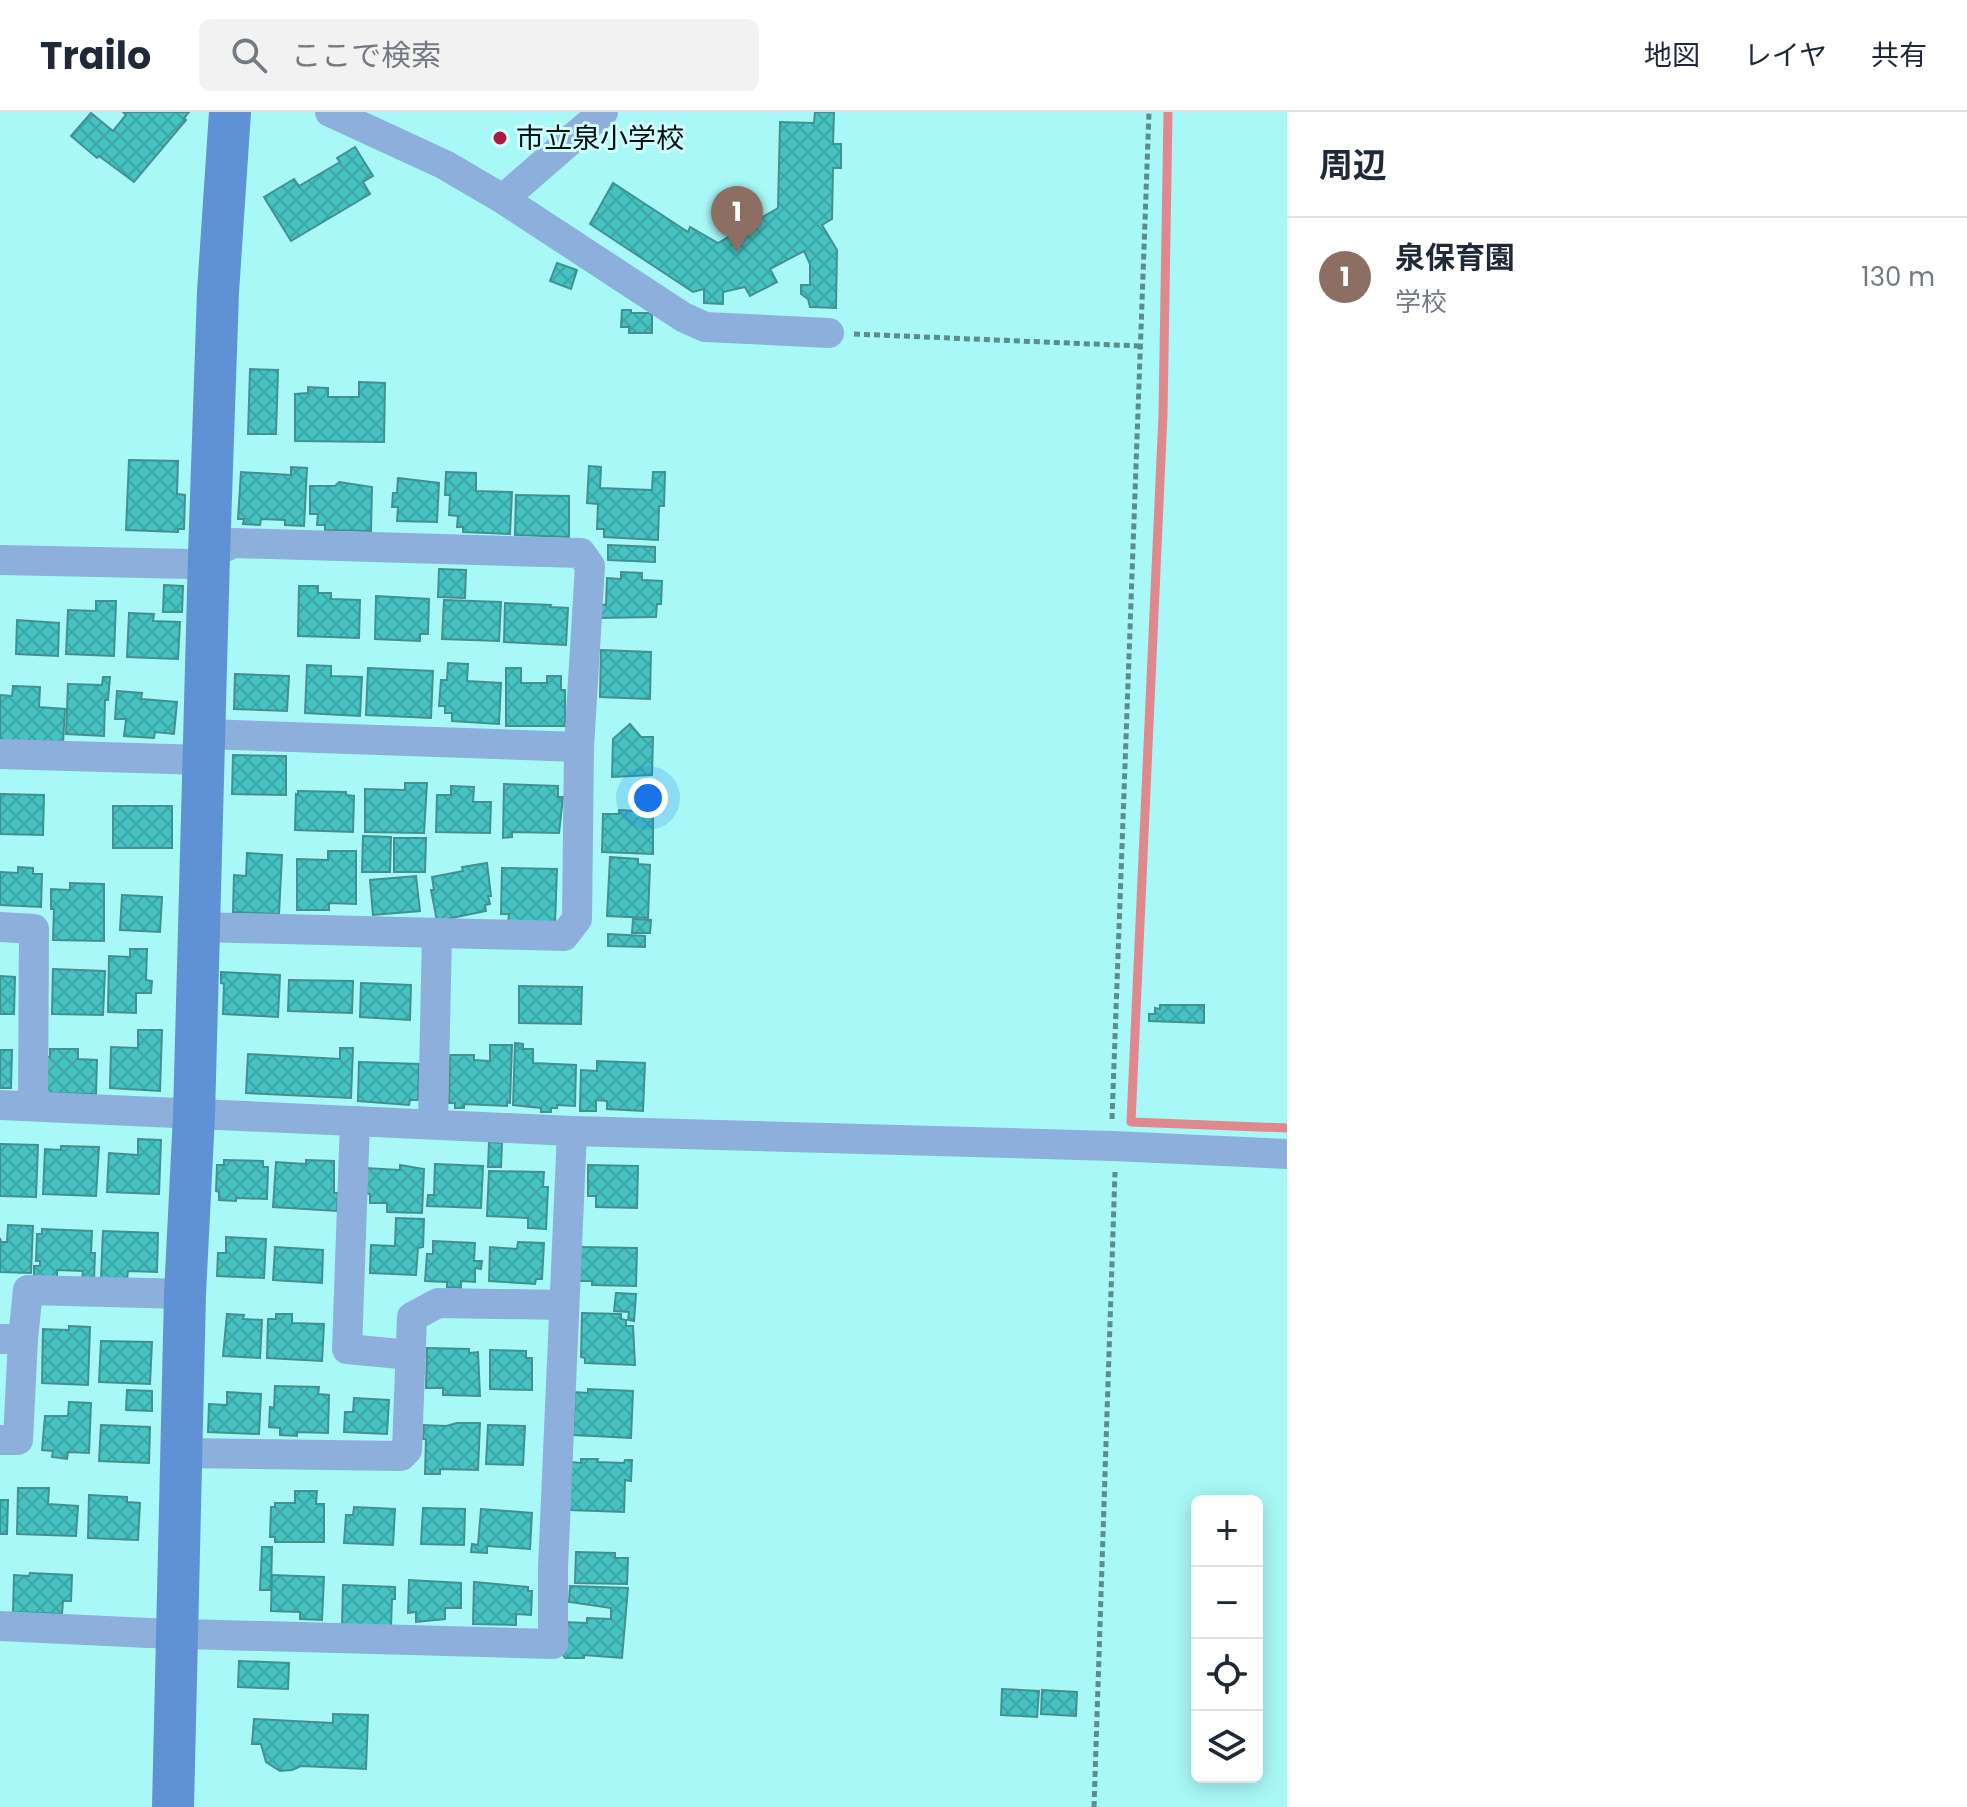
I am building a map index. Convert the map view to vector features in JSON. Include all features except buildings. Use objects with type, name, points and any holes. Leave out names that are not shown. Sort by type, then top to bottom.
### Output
[{"type":"street","points":[[173,1807],[185,1294],[194,1115],[209,555],[218,292],[230,112]]},
{"type":"street","points":[[330,112],[445,165],[503,199],[683,317],[705,327],[829,333]]},
{"type":"street","points":[[503,199],[603,112]]},
{"type":"street","points":[[0,560],[192,564],[233,543],[581,553],[590,566],[579,747],[577,919],[564,936],[199,927]]},
{"type":"street","points":[[0,754],[204,747],[579,747]]},
{"type":"street","points":[[0,927],[34,929],[33,1106]]},
{"type":"street","points":[[433,1123],[437,933]]},
{"type":"street","points":[[0,1105],[572,1131],[1113,1146],[1287,1154]]},
{"type":"street","points":[[355,1121],[347,1349],[411,1355]]},
{"type":"street","points":[[0,1626],[553,1644],[553,1568],[572,1131]]},
{"type":"street","points":[[0,1440],[18,1440],[12,1339],[28,1290],[185,1294]]},
{"type":"street","points":[[181,1453],[401,1456],[407,1450],[412,1317],[438,1303],[564,1305]]},
{"type":"path","points":[[1094,1807],[1116,1165],[1111,1134],[1149,112]]},
{"type":"path","points":[[829,333],[1139,346]]},
{"type":"waterway","points":[[1168,112],[1163,415],[1131,1122],[1287,1128]]},
{"type":"place","name":"市立泉小学校","points":[[500,138]]},
{"type":"place","name":"泉保育園","points":[[737,252]]}]
